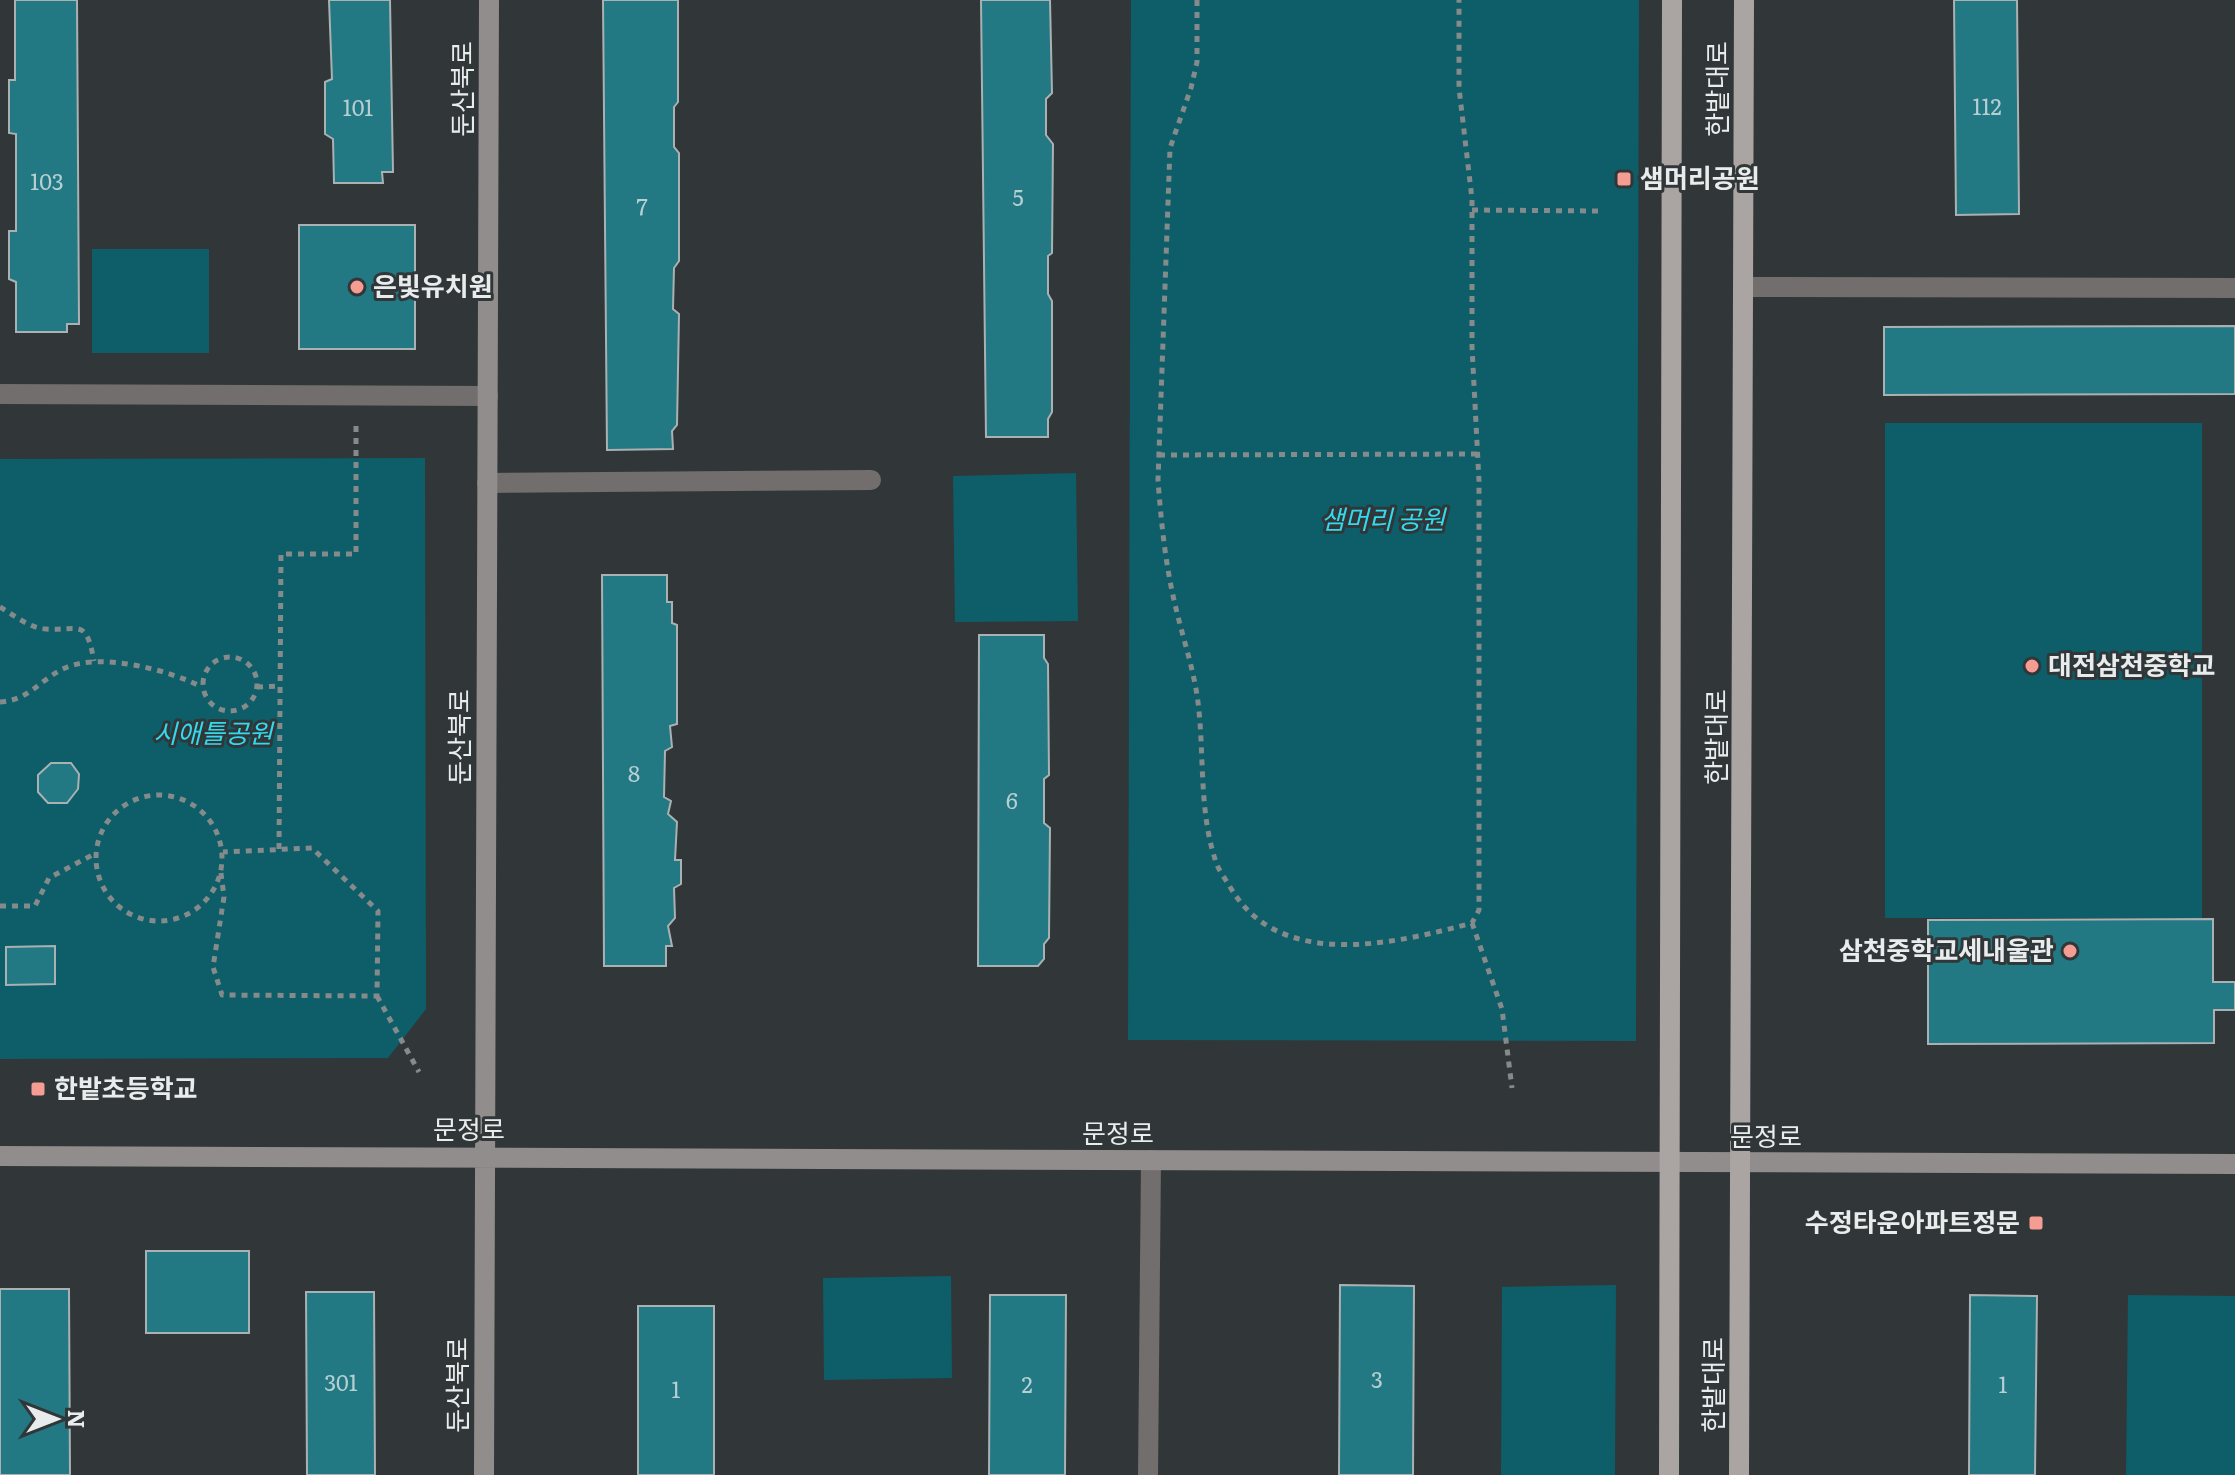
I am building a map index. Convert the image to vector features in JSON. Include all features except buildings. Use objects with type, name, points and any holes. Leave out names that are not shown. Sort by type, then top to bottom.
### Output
[{"type":"main road","name":"둔산북로","points":[[484,1475],[489,0]]},
{"type":"main road","name":"한밭대로","points":[[1669,1475],[1672,0]]},
{"type":"main road","name":"한밭대로","points":[[1739,1475],[1744,0]]},
{"type":"main road","name":"문정로","points":[[0,1156],[2235,1164]]},
{"type":"street","points":[[1744,287],[2235,288]]},
{"type":"street","points":[[0,394],[488,396]]},
{"type":"street","points":[[487,483],[871,480]]},
{"type":"street","points":[[1148,1475],[1151,1160]]},
{"type":"path","points":[[1197,0],[1197,62],[1170,148],[1158,455],[1161,528],[1173,597],[1197,693],[1206,812],[1215,860],[1239,904],[1270,929],[1311,943],[1373,944],[1428,935],[1472,923],[1479,910],[1478,454],[1472,347],[1472,210],[1459,88],[1459,0]]},
{"type":"path","points":[[1472,210],[1602,211]]},
{"type":"path","points":[[279,849],[281,554],[356,554],[356,426]]},
{"type":"path","points":[[1158,455],[1478,454]]},
{"type":"path","points":[[0,607],[44,629],[73,626],[82,631],[91,644],[94,661]]},
{"type":"path","points":[[229,657],[240,659],[250,666],[257,687],[246,707],[224,711],[214,707],[202,687],[209,666],[218,659],[229,657]]},
{"type":"path","points":[[0,702],[29,694],[66,668],[94,661],[161,672],[202,687]]},
{"type":"path","points":[[257,687],[280,686]]},
{"type":"path","points":[[221,873],[213,892],[199,908],[181,918],[160,922],[139,919],[121,909],[106,893],[98,874],[96,853],[101,833],[112,815],[128,802],[148,795],[169,794],[189,801],[205,814],[217,831],[223,852],[221,873],[224,897],[213,967],[222,995],[377,996]]},
{"type":"path","points":[[223,852],[312,848],[378,911],[377,996],[419,1072]]},
{"type":"path","points":[[0,906],[35,906],[49,878],[96,853]]},
{"type":"path","points":[[1472,923],[1502,1009],[1512,1088]]},
{"type":"green space","name":"샘머리 공원","points":[[1131,0],[1639,0],[1636,1041],[1128,1040]]},
{"type":"green space","points":[[92,249],[209,249],[209,353],[92,353]]},
{"type":"green space","points":[[1885,423],[2202,423],[2202,918],[1885,918]]},
{"type":"green space","name":"시애틀공원","points":[[425,458],[426,1009],[388,1058],[0,1059],[0,459]]},
{"type":"green space","points":[[1076,473],[1078,621],[955,622],[953,476]]},
{"type":"green space","points":[[951,1276],[952,1378],[824,1380],[823,1278]]},
{"type":"green space","points":[[1616,1285],[1615,1475],[1501,1475],[1502,1287]]},
{"type":"green space","points":[[2128,1295],[2235,1296],[2235,1475],[2126,1475]]},
{"type":"place","name":"샘머리공원","points":[[1624,179]]},
{"type":"place","name":"은빛유치원","points":[[357,287]]},
{"type":"place","name":"대전삼천중학교","points":[[2032,666]]},
{"type":"place","name":"삼천중학교세내울관","points":[[2070,951]]},
{"type":"place","name":"한밭초등학교","points":[[38,1089]]},
{"type":"place","name":"수정타운아파트정문","points":[[2036,1223]]}]
